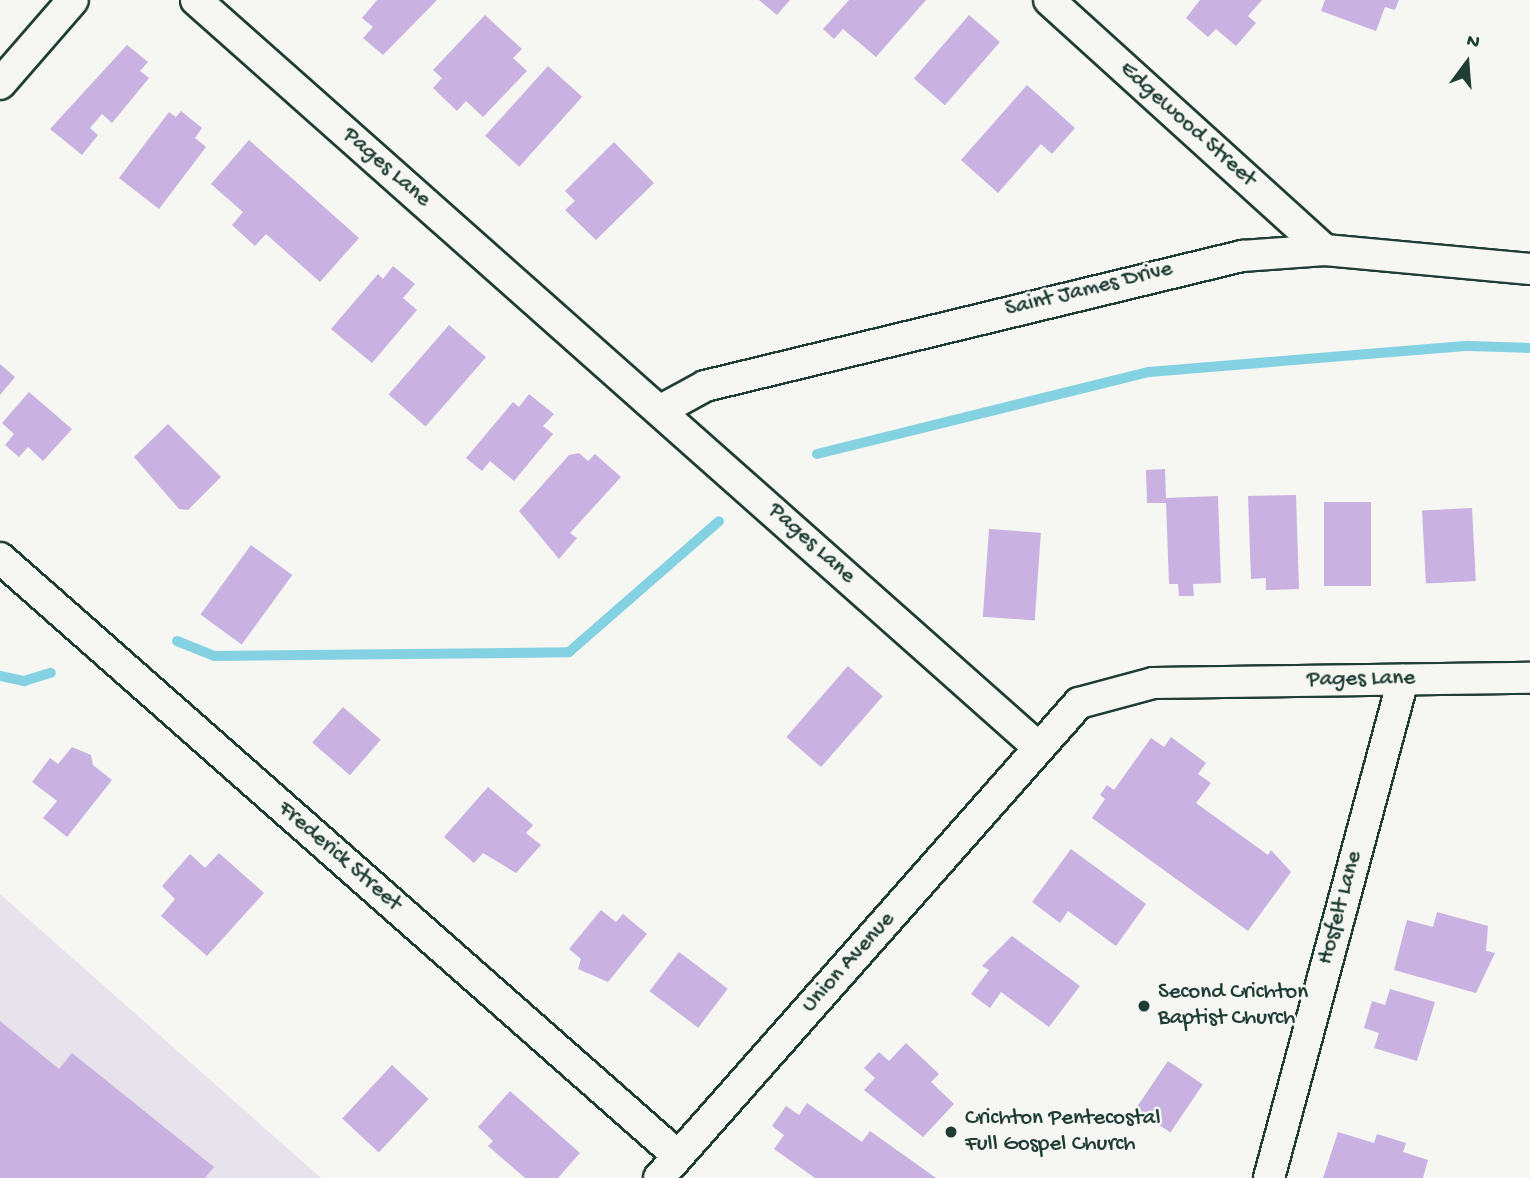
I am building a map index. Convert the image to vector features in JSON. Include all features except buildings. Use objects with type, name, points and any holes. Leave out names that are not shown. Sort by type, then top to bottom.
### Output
[{"type":"street","points":[[0,84],[73,0]]},
{"type":"street","name":"Pages Lane","points":[[196,0],[1039,748],[1079,703],[1153,683],[1530,678]]},
{"type":"street","name":"Edgewood Street","points":[[1049,0],[1325,250]]},
{"type":"street","name":"Saint James Drive","points":[[661,410],[705,386],[1178,268],[1325,250],[1530,269]]},
{"type":"street","name":"Frederick Street","points":[[0,558],[669,1167]]},
{"type":"street","name":"Hosfelt Lane","points":[[1269,1178],[1403,680]]},
{"type":"street","name":"Union Avenue","points":[[669,1167],[1039,748]]},
{"type":"shaded area","points":[[0,894],[321,1178],[0,1178]]},
{"type":"waterway","points":[[817,454],[1149,372],[1468,346],[1530,348]]},
{"type":"waterway","points":[[177,641],[214,656],[569,652],[719,521]]},
{"type":"waterway","points":[[0,676],[24,681],[51,673]]},
{"type":"place","name":"Second Crichton Baptist Church","points":[[1144,1006]]},
{"type":"place","name":"Crichton Pentecostal Full Gospel Church","points":[[951,1132]]}]
